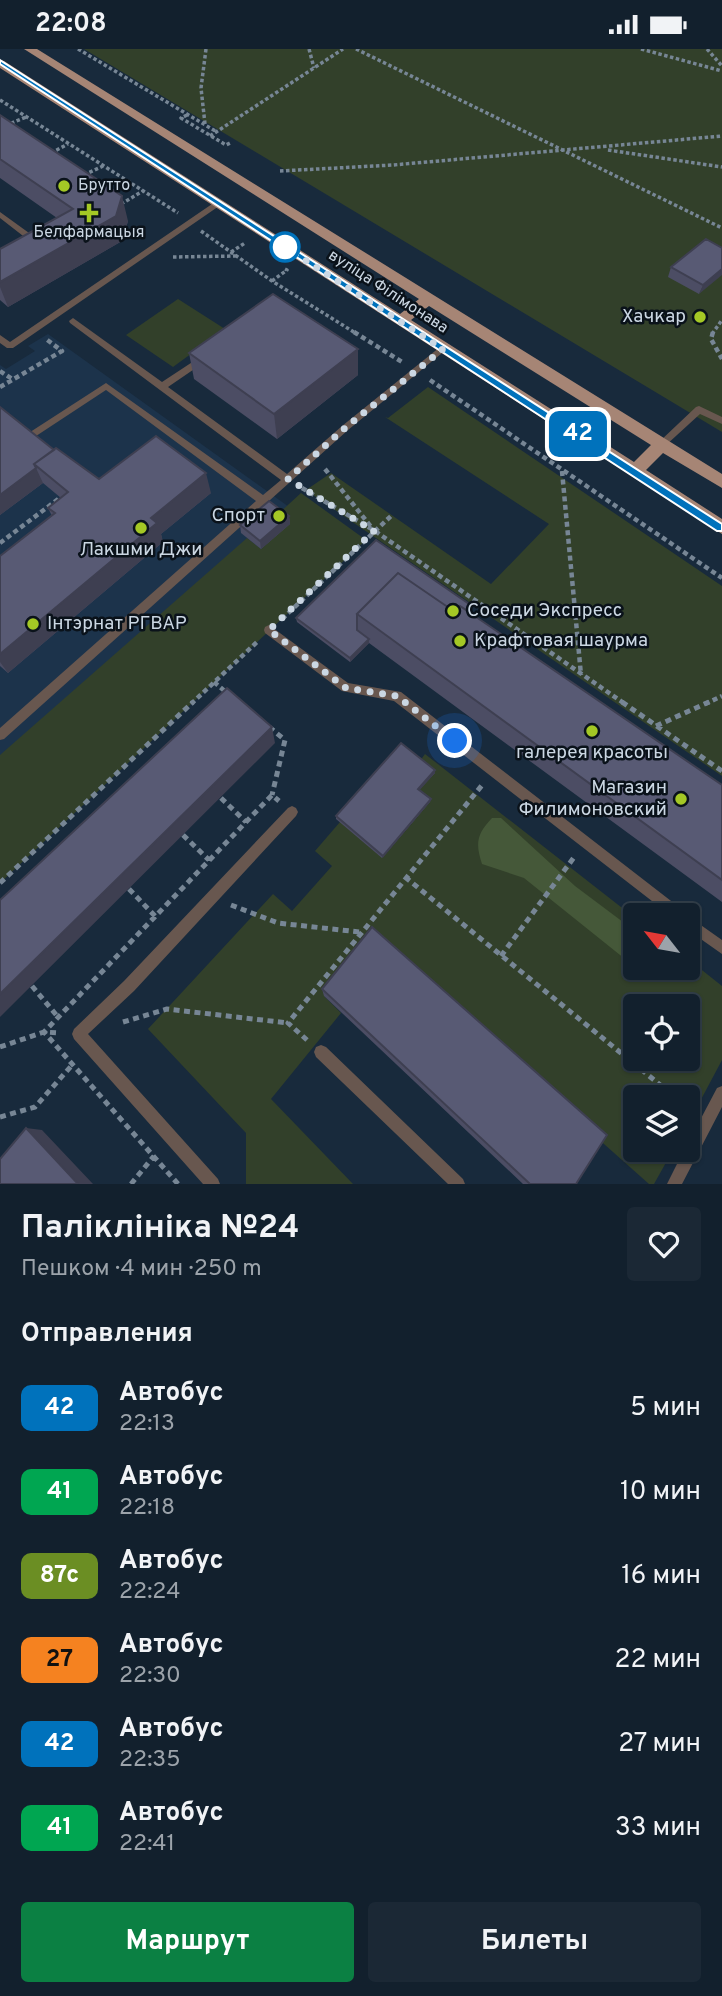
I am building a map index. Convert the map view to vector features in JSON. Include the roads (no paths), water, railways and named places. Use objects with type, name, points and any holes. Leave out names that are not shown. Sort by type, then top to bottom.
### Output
[{"type":"main road","name":"вуліца Філімонава","points":[[29,49],[722,482]]},
{"type":"main road","name":"вуліца Філімонава","points":[[0,63],[722,527]]},
{"type":"main road","points":[[400,321],[429,299]]},
{"type":"main road","points":[[635,471],[662,444]]},
{"type":"lane","points":[[0,338],[10,346],[218,204]]},
{"type":"lane","points":[[0,214],[33,240],[22,246]]},
{"type":"lane","points":[[73,321],[288,479]]},
{"type":"lane","points":[[0,735],[262,500],[345,428],[443,349]]},
{"type":"lane","points":[[162,387],[214,352]]},
{"type":"lane","points":[[27,438],[106,386],[262,500]]},
{"type":"lane","points":[[662,444],[699,408],[722,421]]},
{"type":"lane","points":[[269,630],[346,688],[397,696],[664,903]]},
{"type":"lane","points":[[213,1184],[79,1034],[129,986],[292,812]]},
{"type":"lane","points":[[700,931],[722,948]]},
{"type":"lane","points":[[321,1052],[458,1184]]},
{"type":"lane","points":[[674,1184],[722,1093]]},
{"type":"place","name":"Брутто","points":[[64,186]]},
{"type":"place","name":"Белфармацыя","points":[[89,213]]},
{"type":"place","name":"Хачкар","points":[[700,317]]},
{"type":"place","name":"Спорт","points":[[279,516]]},
{"type":"place","name":"Лакшми Джи","points":[[141,528]]},
{"type":"place","name":"Соседи Экспресс","points":[[453,611]]},
{"type":"place","name":"Інтэрнат РГВАР","points":[[33,624]]},
{"type":"place","name":"Крафтовая шаурма","points":[[460,641]]},
{"type":"place","name":"галерея красоты","points":[[592,731]]},
{"type":"place","name":"Магазин Филимоновский","points":[[681,799]]}]
